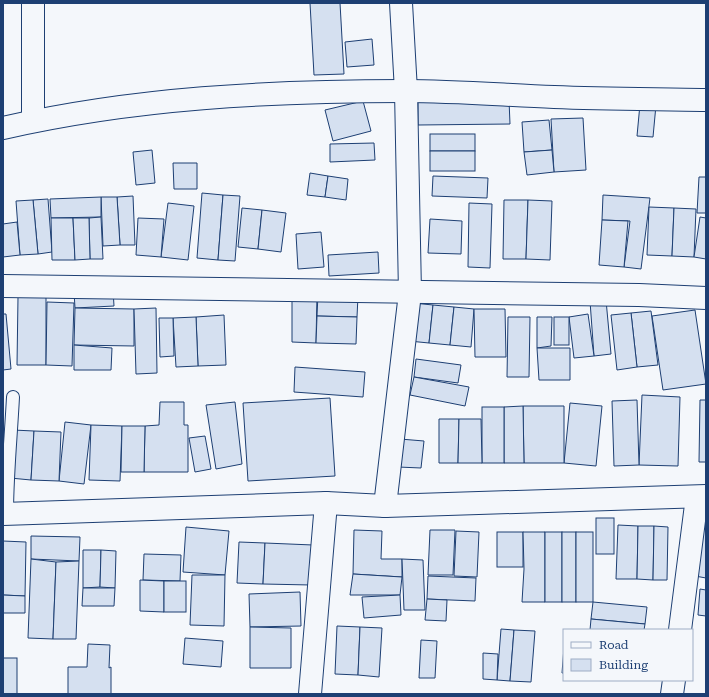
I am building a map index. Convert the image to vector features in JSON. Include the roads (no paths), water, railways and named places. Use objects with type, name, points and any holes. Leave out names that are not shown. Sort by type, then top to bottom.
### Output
[{"type":"street","points":[[33,3],[33,122]]},
{"type":"street","points":[[385,506],[410,293],[406,91],[401,3]]},
{"type":"street","points":[[3,128],[101,110],[189,99],[274,94],[406,91],[558,97],[706,100]]},
{"type":"street","points":[[3,286],[410,293],[639,295],[706,298]]},
{"type":"street","points":[[5,514],[326,503],[385,506],[701,496],[680,629]]},
{"type":"street","points":[[310,694],[326,503]]},
{"type":"street","points":[[672,694],[674,681]]},
{"type":"lane","points":[[5,514],[13,397]]}]
